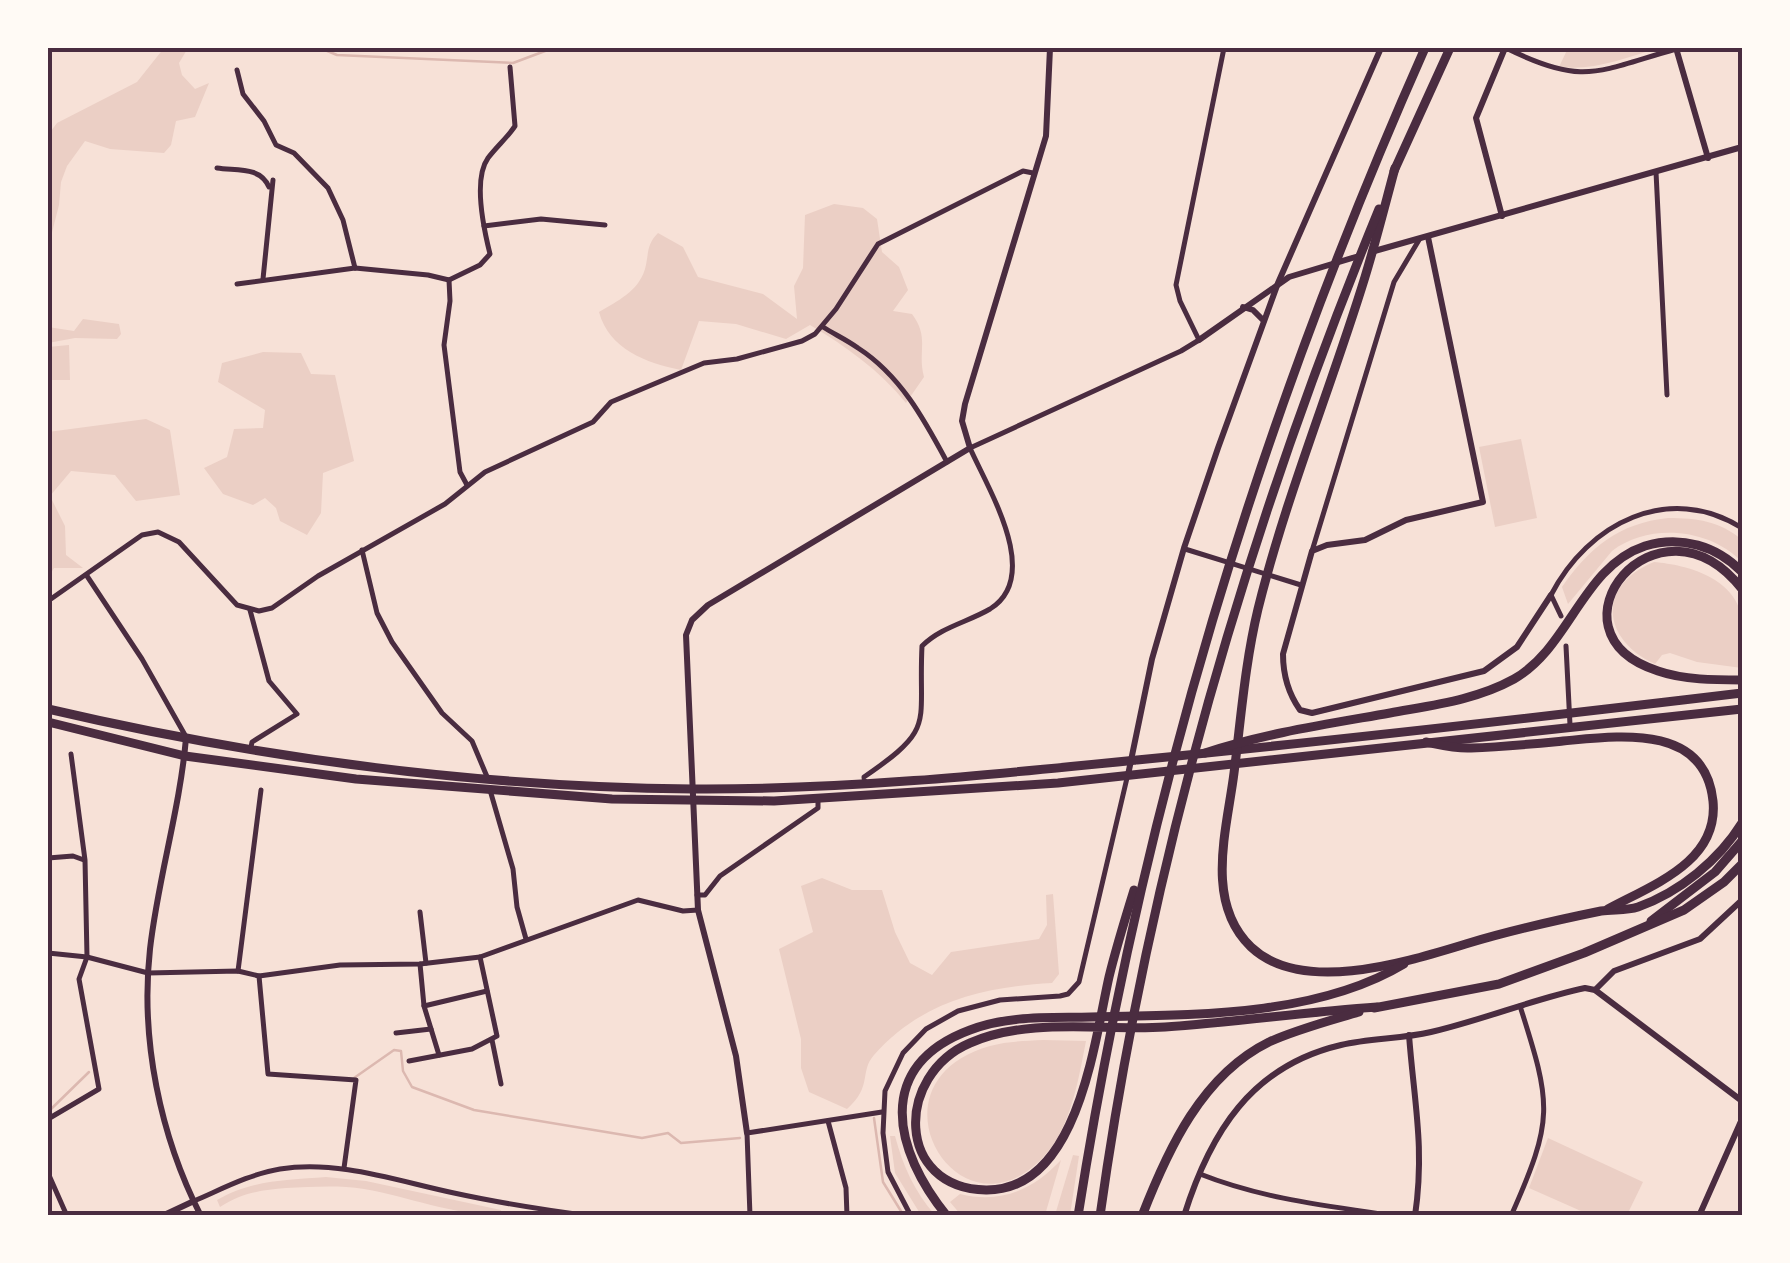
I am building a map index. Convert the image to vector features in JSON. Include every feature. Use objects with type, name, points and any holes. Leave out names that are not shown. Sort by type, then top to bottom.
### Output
[{"type":"highway","points":[[1425,48],[1328,275],[1250,494],[1115,952],[1085,1080],[1071,1122],[1056,1150],[1028,1177],[995,1190],[960,1184],[931,1165],[916,1136],[914,1113],[926,1080],[948,1056],[968,1044],[998,1034],[1086,1029],[1164,1027],[1376,1007],[1499,984],[1584,954],[1647,924],[1715,872],[1742,840]]},
{"type":"highway","points":[[1100,1216],[1146,959],[1212,694],[1276,486],[1352,274],[1450,48]]},
{"type":"highway","points":[[1396,168],[1258,612],[1245,678],[1222,881],[1228,910],[1241,935],[1275,963],[1304,971],[1334,971],[1408,962]]},
{"type":"highway","points":[[1205,753],[1251,738],[1454,702],[1493,690],[1536,664],[1606,571],[1622,557],[1648,545],[1698,545],[1722,555],[1742,572]]},
{"type":"highway","points":[[1742,590],[1719,566],[1696,555],[1658,554],[1632,565],[1615,582],[1608,621],[1625,653],[1656,670],[1742,680]]},
{"type":"highway","points":[[48,709],[186,738],[362,766],[692,794],[1016,774],[1742,693]]},
{"type":"highway","points":[[48,722],[185,756],[356,779],[490,790],[818,800],[1150,772],[1742,709]]},
{"type":"highway","points":[[1426,742],[1466,748],[1642,737],[1674,744],[1696,761],[1704,771],[1714,811],[1705,838],[1678,872],[1606,910]]},
{"type":"highway","points":[[1078,1216],[1108,1036],[1156,819]]},
{"type":"highway","points":[[947,1216],[918,1177],[902,1134],[905,1094],[918,1067],[953,1038],[987,1024],[1013,1019],[1166,1015],[1325,997],[1358,987],[1408,962],[1484,938],[1606,910],[1634,909],[1667,894],[1713,859],[1742,823]]},
{"type":"highway","points":[[1647,924],[1667,920],[1706,897],[1742,864]]},
{"type":"highway","points":[[1142,1216],[1188,1121],[1206,1094],[1233,1066],[1286,1036],[1376,1007]]},
{"type":"street","points":[[867,797],[864,777],[909,744],[920,725],[922,646],[940,632],[989,610],[1014,577],[1006,532],[962,421],[1046,136],[1050,48]]},
{"type":"street","points":[[1199,340],[1176,285],[1224,48]]},
{"type":"street","points":[[912,1216],[888,1172],[882,1112],[885,1092],[910,1044],[934,1023],[980,1004],[1060,996],[1074,988],[1083,971],[1152,659],[1184,548],[1278,283],[1381,48]]},
{"type":"street","points":[[1502,216],[1476,118],[1506,48],[1546,66],[1579,74],[1676,48],[1708,158]]},
{"type":"street","points":[[237,284],[355,268],[449,280],[487,260],[490,254],[481,179],[484,166],[515,126],[510,67]]},
{"type":"street","points":[[238,70],[243,94],[276,145],[294,153],[328,188],[343,220],[355,268]]},
{"type":"street","points":[[750,1216],[747,1133],[739,1069],[698,910],[684,644],[692,620],[708,605],[970,448],[1181,352],[1278,283],[1301,272],[1742,147]]},
{"type":"street","points":[[216,168],[256,171],[265,177],[270,189]]},
{"type":"street","points":[[48,601],[142,535],[158,532],[179,542],[228,598],[260,611],[282,603],[318,576],[444,504],[485,472],[593,422],[612,402],[704,364],[726,362],[802,341],[823,327],[878,244],[1023,172],[1032,173]]},
{"type":"street","points":[[1656,172],[1667,395]]},
{"type":"street","points":[[263,279],[272,180]]},
{"type":"street","points":[[484,226],[541,218],[605,224]]},
{"type":"street","points":[[1312,551],[1327,544],[1365,540],[1406,520],[1484,502],[1423,238]]},
{"type":"street","points":[[1423,238],[1394,282],[1283,654],[1283,671],[1300,710],[1312,713],[1484,671],[1518,646],[1571,565],[1594,542],[1638,515],[1688,508],[1723,517],[1742,528]]},
{"type":"street","points":[[449,280],[444,345],[460,472],[468,485]]},
{"type":"street","points":[[1243,308],[1253,310],[1264,321]]},
{"type":"street","points":[[823,327],[884,369],[922,414],[947,462]]},
{"type":"street","points":[[1184,548],[1302,584]]},
{"type":"street","points":[[362,550],[381,622],[442,713],[472,741],[488,778],[526,940]]},
{"type":"street","points":[[87,576],[142,659],[186,738],[148,973],[157,1082],[170,1141],[201,1216]]},
{"type":"street","points":[[1551,595],[1561,616]]},
{"type":"street","points":[[250,610],[268,682],[297,714],[252,742],[250,749]]},
{"type":"street","points":[[1566,646],[1571,728]]},
{"type":"street","points":[[48,1120],[99,1088],[78,979],[87,957],[85,860],[71,754]]},
{"type":"street","points":[[238,971],[261,790]]},
{"type":"street","points":[[697,895],[706,895],[720,876],[818,808],[818,800]]},
{"type":"street","points":[[48,858],[73,856],[85,860]]},
{"type":"street","points":[[48,953],[87,957],[148,973],[238,971],[259,976],[340,965],[480,958],[638,900],[683,911],[698,910]]},
{"type":"street","points":[[1595,990],[1614,970],[1700,939],[1742,900]]},
{"type":"street","points":[[420,912],[424,1006],[439,1055]]},
{"type":"street","points":[[409,1061],[472,1049],[497,1036],[480,958]]},
{"type":"street","points":[[259,976],[268,1074],[356,1080],[344,1168]]},
{"type":"street","points":[[1184,1216],[1229,1118],[1276,1071],[1308,1054],[1338,1045],[1451,1027],[1585,988],[1595,990],[1742,1101]]},
{"type":"street","points":[[424,1006],[487,991]]},
{"type":"street","points":[[1512,1216],[1537,1156],[1545,1119],[1540,1070],[1520,1006]]},
{"type":"street","points":[[396,1033],[431,1029]]},
{"type":"street","points":[[1409,1035],[1421,1172],[1414,1216]]},
{"type":"street","points":[[492,1040],[501,1084]]},
{"type":"street","points":[[747,1133],[882,1112]]},
{"type":"street","points":[[1699,1216],[1742,1119]]},
{"type":"street","points":[[828,1120],[846,1188],[848,1216]]},
{"type":"street","points":[[162,1216],[248,1178],[280,1169],[344,1168],[513,1206],[591,1216]]},
{"type":"street","points":[[48,1173],[67,1216]]},
{"type":"street","points":[[1200,1174],[1278,1198],[1395,1216]]},
{"type":"street","points":[[511,1216],[513,1206]]},
{"type":"shaded area","points":[[164,48],[188,48],[179,63],[182,75],[195,89],[209,83],[195,117],[176,121],[171,145],[164,153],[110,149],[85,141],[61,182],[48,248],[48,135],[57,123],[137,82]]},
{"type":"shaded area","points":[[1568,48],[1659,48],[1597,65],[1559,67]]},
{"type":"shaded area","points":[[834,204],[863,208],[877,219],[882,252],[899,267],[908,290],[893,311],[912,314],[917,323],[922,338],[924,377],[906,403],[862,360],[810,325],[786,339],[736,324],[699,321],[681,370],[631,352],[604,325],[599,312],[637,284],[658,233],[683,247],[698,277],[763,294],[797,319],[794,286],[803,268],[805,215]]},
{"type":"shaded area","points":[[83,319],[119,324],[121,334],[117,339],[75,338],[48,343],[48,327],[74,331]]},
{"type":"shaded area","points":[[69,345],[70,380],[48,380],[48,347]]},
{"type":"shaded area","points":[[263,352],[301,353],[311,374],[335,375],[354,461],[323,473],[321,513],[307,535],[280,521],[276,508],[265,498],[253,505],[223,494],[204,468],[227,457],[234,429],[263,428],[265,410],[218,382],[222,363]]},
{"type":"shaded area","points":[[146,419],[170,430],[180,495],[136,501],[115,475],[71,471],[50,496],[65,526],[66,555],[83,568],[54,568],[48,578],[48,432]]},
{"type":"shaded area","points":[[1521,439],[1537,518],[1495,527],[1479,447]]},
{"type":"shaded area","points":[[1668,518],[1698,520],[1725,529],[1742,540],[1742,562],[1713,542],[1696,536],[1643,536],[1612,551],[1568,604],[1562,587],[1594,549],[1635,525]]},
{"type":"shaded area","points":[[1654,562],[1708,576],[1730,593],[1742,619],[1742,668],[1697,662],[1670,653],[1662,655],[1655,664],[1624,641],[1616,627],[1615,598],[1635,572]]},
{"type":"shaded area","points":[[822,878],[852,890],[882,890],[910,963],[932,975],[951,952],[1039,939],[1047,925],[1046,895],[1053,894],[1059,974],[1052,983],[1002,988],[955,1000],[912,1022],[874,1055],[860,1093],[847,1109],[809,1092],[801,1068],[801,1039],[779,949],[813,932],[801,886]]},
{"type":"shaded area","points":[[1043,1040],[1086,1041],[1073,1101],[1054,1144],[1013,1179],[983,1183],[956,1172],[937,1150],[928,1122],[932,1092],[951,1065],[990,1046]]},
{"type":"shaded area","points":[[890,1136],[895,1136],[910,1178],[935,1215],[921,1215],[895,1173]]},
{"type":"shaded area","points":[[1548,1138],[1643,1182],[1627,1215],[1590,1215],[1529,1188]]},
{"type":"shaded area","points":[[1073,1155],[1079,1156],[1070,1215],[1055,1215]]},
{"type":"shaded area","points":[[1061,1160],[1045,1215],[961,1215],[950,1202],[960,1194],[989,1197],[1015,1192],[1028,1187]]},
{"type":"shaded area","points":[[326,1177],[366,1181],[501,1210],[502,1215],[467,1212],[344,1187],[268,1190],[244,1195],[220,1207],[217,1200],[256,1185]]},
{"type":"waterway","points":[[320,48],[337,55],[513,63],[553,48]]},
{"type":"waterway","points":[[354,1078],[394,1050],[401,1051],[403,1071],[412,1087],[474,1110],[642,1138],[668,1133],[681,1143],[740,1138]]},
{"type":"waterway","points":[[48,1112],[89,1072]]},
{"type":"waterway","points":[[874,1118],[883,1182],[904,1216]]}]
